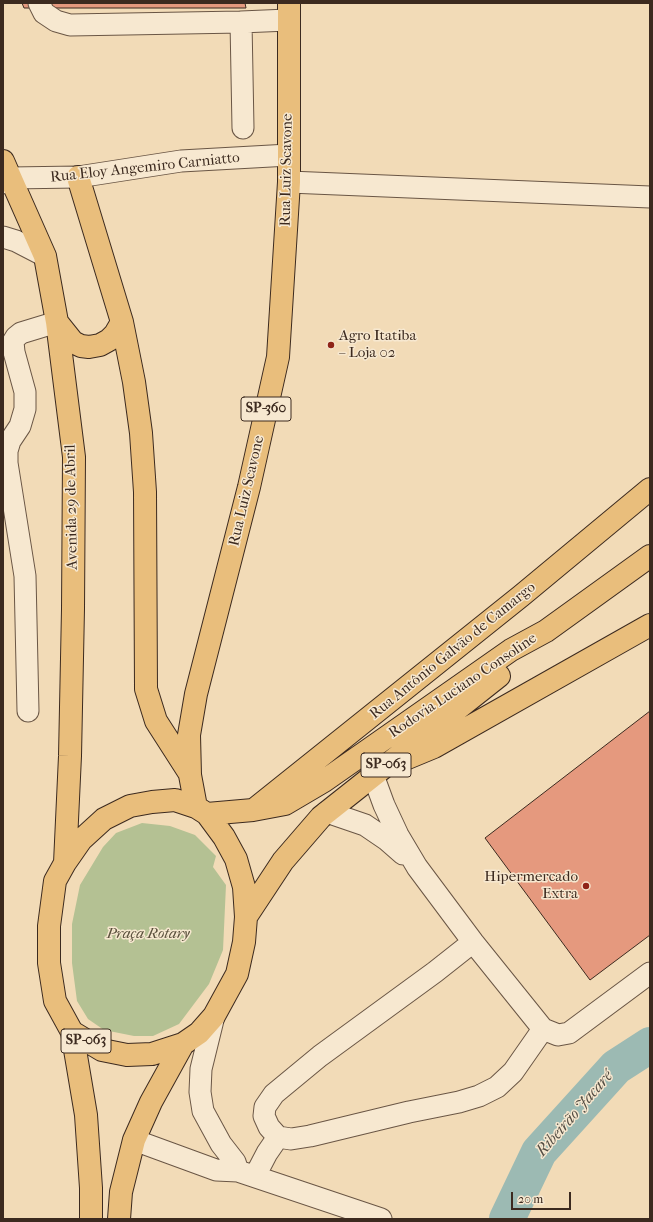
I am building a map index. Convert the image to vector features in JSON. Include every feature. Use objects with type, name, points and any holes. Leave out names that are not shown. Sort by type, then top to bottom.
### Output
[{"type":"main road","name":"Rua Luiz Scavone","points":[[201,810],[190,775],[189,734],[196,694],[249,487],[278,357],[289,182],[288,11]]},
{"type":"main road","name":"Avenida 29 de Abril","points":[[5,174],[44,256],[57,322],[74,458],[70,741],[64,863]]},
{"type":"main road","points":[[78,177],[122,322],[134,382],[141,433],[145,492],[146,689],[156,721],[190,775]]},
{"type":"main road","points":[[57,322],[73,342],[89,348],[100,345],[109,340],[115,334],[122,322]]},
{"type":"main road","name":"Rua Antônio Galvão de Camargo","points":[[253,810],[521,596],[650,489]]},
{"type":"main road","name":"Rodovia Luciano Consoline","points":[[201,810],[253,810],[285,804],[324,781],[511,650],[546,631],[650,556]]},
{"type":"main road","points":[[378,771],[434,748],[650,625]]},
{"type":"main road","name":"Rodovia Luciano Consoline","points":[[246,917],[283,861],[321,817],[516,662],[546,631]]},
{"type":"main road","name":"SP-063","points":[[72,1032],[102,1050],[127,1056],[152,1054],[183,1044],[199,1032],[214,1016],[237,974],[244,942],[246,917],[244,887],[236,859],[224,836],[201,810],[175,800],[130,806],[104,819],[81,840],[64,863],[55,881],[49,926],[49,963],[55,1001],[72,1032],[86,1115],[91,1188],[88,1219]]},
{"type":"main road","name":"SP-063","points":[[119,1219],[121,1192],[134,1140],[151,1102],[183,1044]]},
{"type":"street","points":[[39,3],[44,13],[56,21],[70,25],[241,22],[288,11]]},
{"type":"street","points":[[241,22],[243,128]]},
{"type":"street","name":"Rua Eloy Angemiro Carniatto","points":[[5,174],[78,177],[181,161],[289,155]]},
{"type":"street","points":[[289,182],[650,197]]},
{"type":"street","points":[[3,237],[16,241],[44,256]]},
{"type":"street","points":[[28,711],[25,576],[7,463],[7,451],[10,441],[20,426],[24,409],[24,392],[13,342],[16,336],[21,333],[57,322]]},
{"type":"street","points":[[378,771],[384,805],[398,835],[417,867],[473,942],[543,1029],[558,1035],[569,1033],[650,973]]},
{"type":"street","points":[[327,812],[365,825],[387,840],[417,867]]},
{"type":"street","points":[[473,942],[435,972],[320,1056],[274,1094],[265,1107],[264,1116],[269,1126],[278,1137],[291,1139],[459,1102],[479,1096],[497,1087],[513,1072],[543,1029]]},
{"type":"street","points":[[214,1016],[201,1069],[200,1092],[205,1115],[221,1144],[247,1174]]},
{"type":"street","points":[[247,1174],[268,1153],[278,1137]]},
{"type":"street","points":[[134,1140],[216,1170],[247,1174],[381,1219]]},
{"type":"green space","name":"Praça Rotary","points":[[142,823],[170,826],[195,835],[216,856],[213,867],[226,885],[223,950],[209,984],[179,1024],[153,1036],[134,1036],[104,1030],[88,1019],[77,1001],[72,963],[72,924],[80,885],[103,847],[116,833]]},
{"type":"building","points":[[22,3],[245,3],[246,8],[24,8]]},
{"type":"building","name":"Hipermercado Extra","points":[[650,711],[650,935],[590,980],[485,838]]},
{"type":"waterway","name":"Ribeirão Jacaré","points":[[507,1219],[539,1152],[616,1067],[650,1045]]},
{"type":"place","name":"Agro Itatiba – Loja 02","points":[[331,345]]},
{"type":"place","name":"Hipermercado Extra","points":[[586,886]]}]
